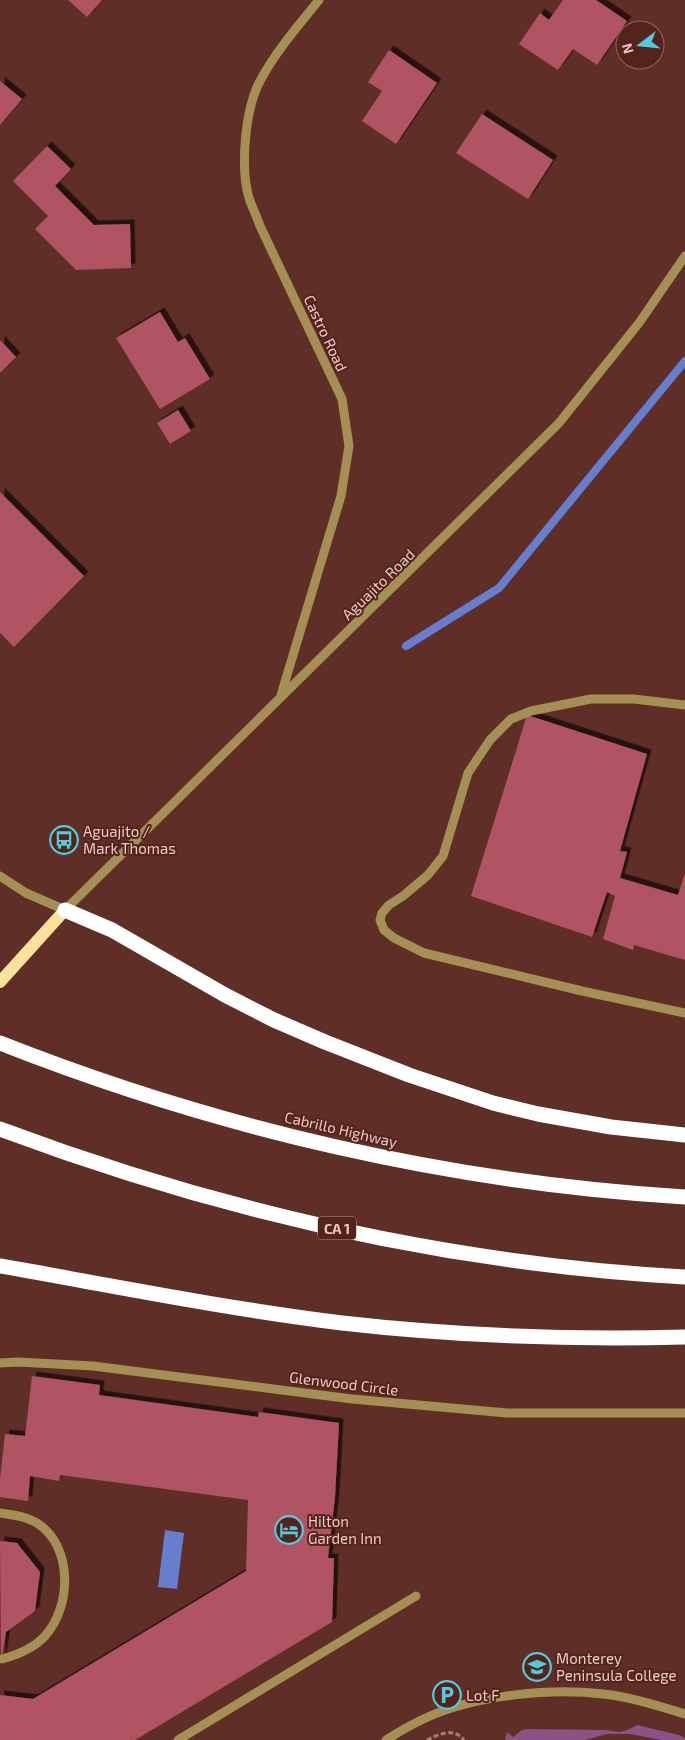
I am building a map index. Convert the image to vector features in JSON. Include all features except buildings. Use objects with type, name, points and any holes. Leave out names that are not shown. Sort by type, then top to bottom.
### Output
[{"type":"highway","points":[[65,910],[112,930],[225,995],[274,1020],[409,1075],[493,1103],[538,1114],[611,1127],[685,1135]]},
{"type":"highway","name":"Cabrillo Highway","points":[[0,1043],[127,1089],[188,1108],[338,1147],[502,1178],[614,1192],[685,1198]]},
{"type":"highway","name":"CA 1","points":[[0,1129],[71,1155],[182,1190],[334,1228],[398,1241],[508,1259],[620,1272],[685,1277]]},
{"type":"highway","points":[[0,1266],[250,1310],[376,1326],[514,1337],[685,1337]]},
{"type":"main road","points":[[0,982],[65,910]]},
{"type":"street","name":"Castro Road","points":[[281,697],[341,496],[349,446],[342,399],[260,226],[249,197],[245,176],[245,152],[250,114],[259,83],[278,52],[319,0]]},
{"type":"street","name":"Aguajito Road","points":[[65,910],[559,423],[639,323],[685,256]]},
{"type":"street","points":[[685,705],[634,699],[591,699],[531,712],[511,719],[490,740],[468,773],[443,856],[428,876],[382,913],[380,920],[384,930],[394,938],[424,953],[582,991],[685,1013]]},
{"type":"street","points":[[0,876],[26,893],[65,910]]},
{"type":"street","name":"Glenwood Circle","points":[[0,1363],[18,1362],[94,1366],[352,1399],[507,1413],[685,1412]]},
{"type":"street","points":[[0,1513],[19,1516],[37,1524],[51,1537],[61,1554],[65,1578],[63,1599],[56,1620],[45,1637],[14,1656],[2,1659]]},
{"type":"street","points":[[178,1740],[416,1596]]},
{"type":"street","points":[[386,1740],[431,1716],[472,1703],[557,1691],[604,1694],[651,1703],[685,1714]]},
{"type":"path","points":[[427,1740],[439,1734],[448,1733],[456,1734],[464,1740]]},
{"type":"shaded area","points":[[637,1725],[679,1735],[685,1738],[685,1740],[661,1740],[631,1734],[607,1734],[585,1740],[505,1740],[507,1732],[513,1737],[522,1730],[528,1729],[606,1730],[620,1732]]},
{"type":"water","points":[[165,1530],[184,1533],[177,1589],[158,1587]]},
{"type":"waterway","points":[[406,646],[499,588],[685,361]]},
{"type":"place","name":"Aguajito / Mark Thomas","points":[[64,840]]},
{"type":"place","name":"Hilton Garden Inn","points":[[289,1530]]},
{"type":"place","name":"Monterey Peninsula College","points":[[537,1667]]},
{"type":"place","name":"Lot F","points":[[447,1695]]}]
